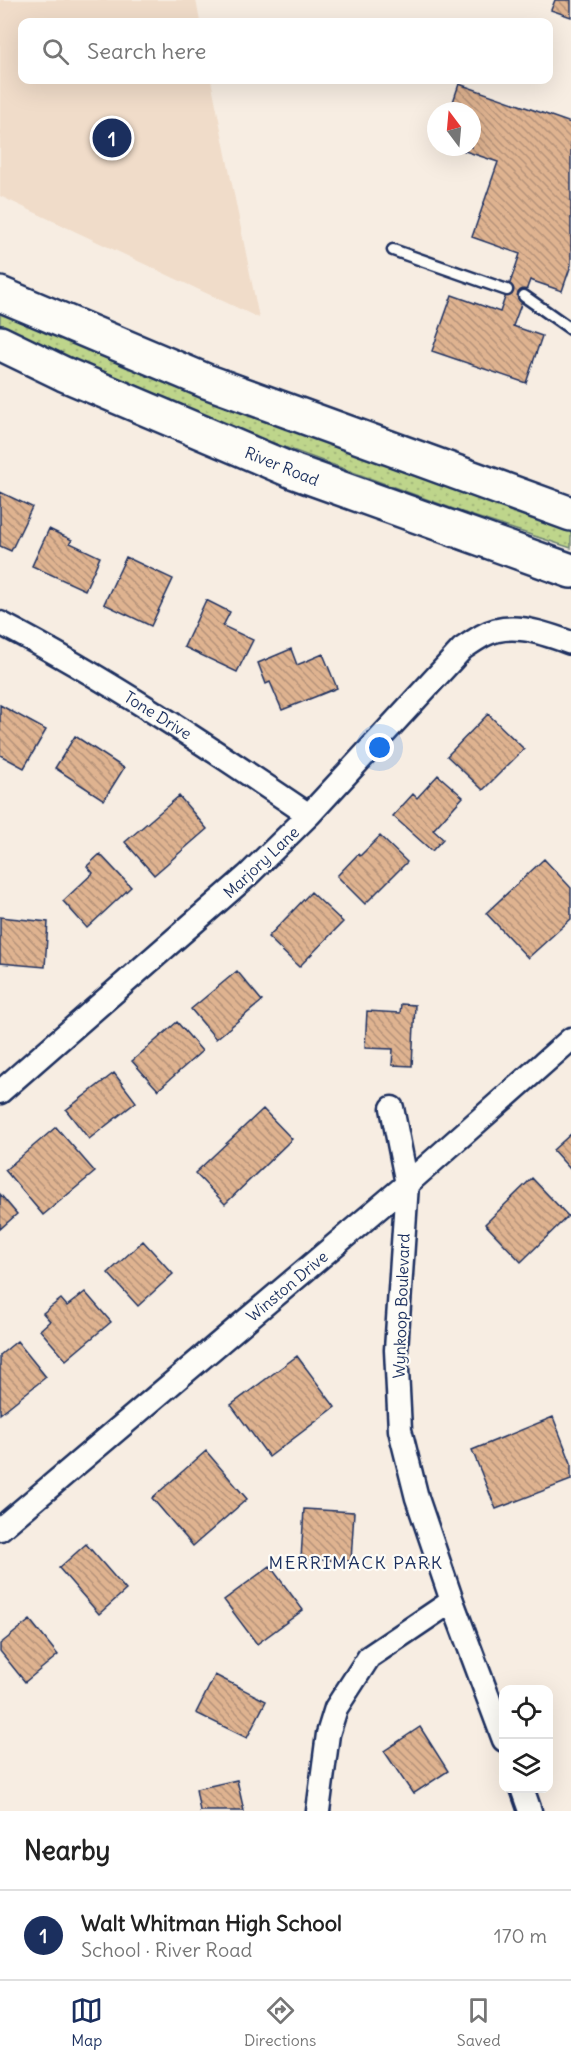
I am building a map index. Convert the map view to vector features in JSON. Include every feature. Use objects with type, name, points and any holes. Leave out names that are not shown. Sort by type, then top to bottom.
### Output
[{"type":"main road","points":[[0,294],[206,381],[571,514]]},
{"type":"main road","name":"River Road","points":[[0,343],[64,374],[296,472],[571,571]]},
{"type":"street","name":"Tone Drive","points":[[0,623],[54,651],[180,728],[309,815]]},
{"type":"street","name":"Marjory Lane","points":[[5,1079],[247,876],[309,815],[462,649],[484,634],[511,628],[543,633],[571,642]]},
{"type":"street","name":"Winston Drive","points":[[0,1529],[407,1184],[571,1039]]},
{"type":"street","name":"Wynkoop Boulevard","points":[[392,1108],[407,1184],[396,1350],[400,1430],[417,1498],[452,1601],[504,1739]]},
{"type":"street","points":[[318,1811],[327,1734],[336,1708],[369,1657],[452,1601]]},
{"type":"street","points":[[524,1793],[530,1811]]},
{"type":"lane","points":[[393,250],[507,290]]},
{"type":"lane","points":[[524,296],[571,329]]},
{"type":"shaded area","points":[[0,0],[196,0],[199,18],[18,18],[18,84],[212,84],[259,318],[0,196]]},
{"type":"green space","points":[[0,309],[571,530],[571,548],[470,515],[146,394],[0,328]]},
{"type":"building","points":[[555,0],[571,0],[571,17],[551,10]]},
{"type":"building","points":[[459,84],[571,123],[571,265],[562,291],[530,280],[513,326],[542,336],[526,383],[432,351],[452,295],[500,312],[520,254],[472,237],[498,162],[480,156],[481,102],[453,102]]},
{"type":"building","points":[[0,492],[32,507],[11,551],[0,546]]},
{"type":"building","points":[[49,529],[72,540],[70,543],[100,557],[85,590],[32,566]]},
{"type":"building","points":[[126,557],[173,579],[151,626],[104,604]]},
{"type":"building","points":[[206,600],[230,612],[223,626],[253,640],[237,672],[184,647]]},
{"type":"building","points":[[291,649],[297,665],[323,654],[337,688],[282,710],[270,682],[266,684],[258,663]]},
{"type":"building","points":[[0,705],[46,730],[24,768],[0,755]]},
{"type":"building","points":[[488,714],[524,749],[483,790],[447,756]]},
{"type":"building","points":[[75,736],[124,768],[104,800],[55,768]]},
{"type":"building","points":[[438,775],[463,797],[433,830],[443,839],[432,851],[393,816],[413,794],[417,798]]},
{"type":"building","points":[[179,796],[207,829],[154,875],[125,842]]},
{"type":"building","points":[[380,836],[407,862],[365,904],[337,876],[358,854],[360,856]]},
{"type":"building","points":[[100,854],[131,887],[87,928],[63,901],[93,873],[87,866]]},
{"type":"building","points":[[544,859],[571,888],[571,919],[528,958],[486,913]]},
{"type":"building","points":[[311,892],[343,922],[299,967],[268,937]]},
{"type":"building","points":[[0,917],[48,922],[45,967],[0,963]]},
{"type":"building","points":[[237,971],[262,1001],[216,1039],[191,1009]]},
{"type":"building","points":[[401,1004],[415,1005],[412,1066],[392,1065],[393,1049],[365,1048],[367,1011],[400,1013]]},
{"type":"building","points":[[177,1022],[202,1051],[158,1090],[132,1061]]},
{"type":"building","points":[[114,1073],[136,1102],[89,1139],[66,1110]]},
{"type":"building","points":[[263,1109],[292,1139],[225,1204],[195,1173]]},
{"type":"building","points":[[56,1127],[95,1172],[43,1215],[5,1170]]},
{"type":"building","points":[[571,1134],[571,1170],[553,1150]]},
{"type":"building","points":[[532,1178],[568,1216],[521,1262],[485,1224]]},
{"type":"building","points":[[0,1194],[17,1214],[0,1229]]},
{"type":"building","points":[[143,1241],[173,1274],[138,1306],[108,1273]]},
{"type":"building","points":[[85,1292],[111,1322],[66,1360],[40,1330],[50,1321],[43,1313],[61,1299],[67,1306]]},
{"type":"building","points":[[17,1341],[46,1377],[0,1414],[0,1355]]},
{"type":"building","points":[[297,1356],[335,1407],[269,1457],[231,1405]]},
{"type":"building","points":[[553,1417],[571,1463],[571,1480],[496,1509],[472,1450]]},
{"type":"building","points":[[206,1451],[247,1499],[193,1546],[152,1498]]},
{"type":"building","points":[[304,1509],[354,1512],[351,1561],[301,1559]]},
{"type":"building","points":[[86,1544],[126,1590],[99,1614],[59,1568]]},
{"type":"building","points":[[270,1566],[303,1610],[257,1644],[224,1600]]},
{"type":"building","points":[[30,1620],[58,1655],[25,1682],[0,1651],[0,1644]]},
{"type":"building","points":[[215,1675],[266,1701],[247,1738],[196,1713]]},
{"type":"building","points":[[420,1727],[448,1771],[413,1794],[384,1751]]},
{"type":"building","points":[[237,1780],[244,1811],[200,1811],[196,1789]]},
{"type":"place","name":"Walt Whitman High School","points":[[112,138]]},
{"type":"district","name":"MERRIMACK PARK","points":[[356,1562]]}]
